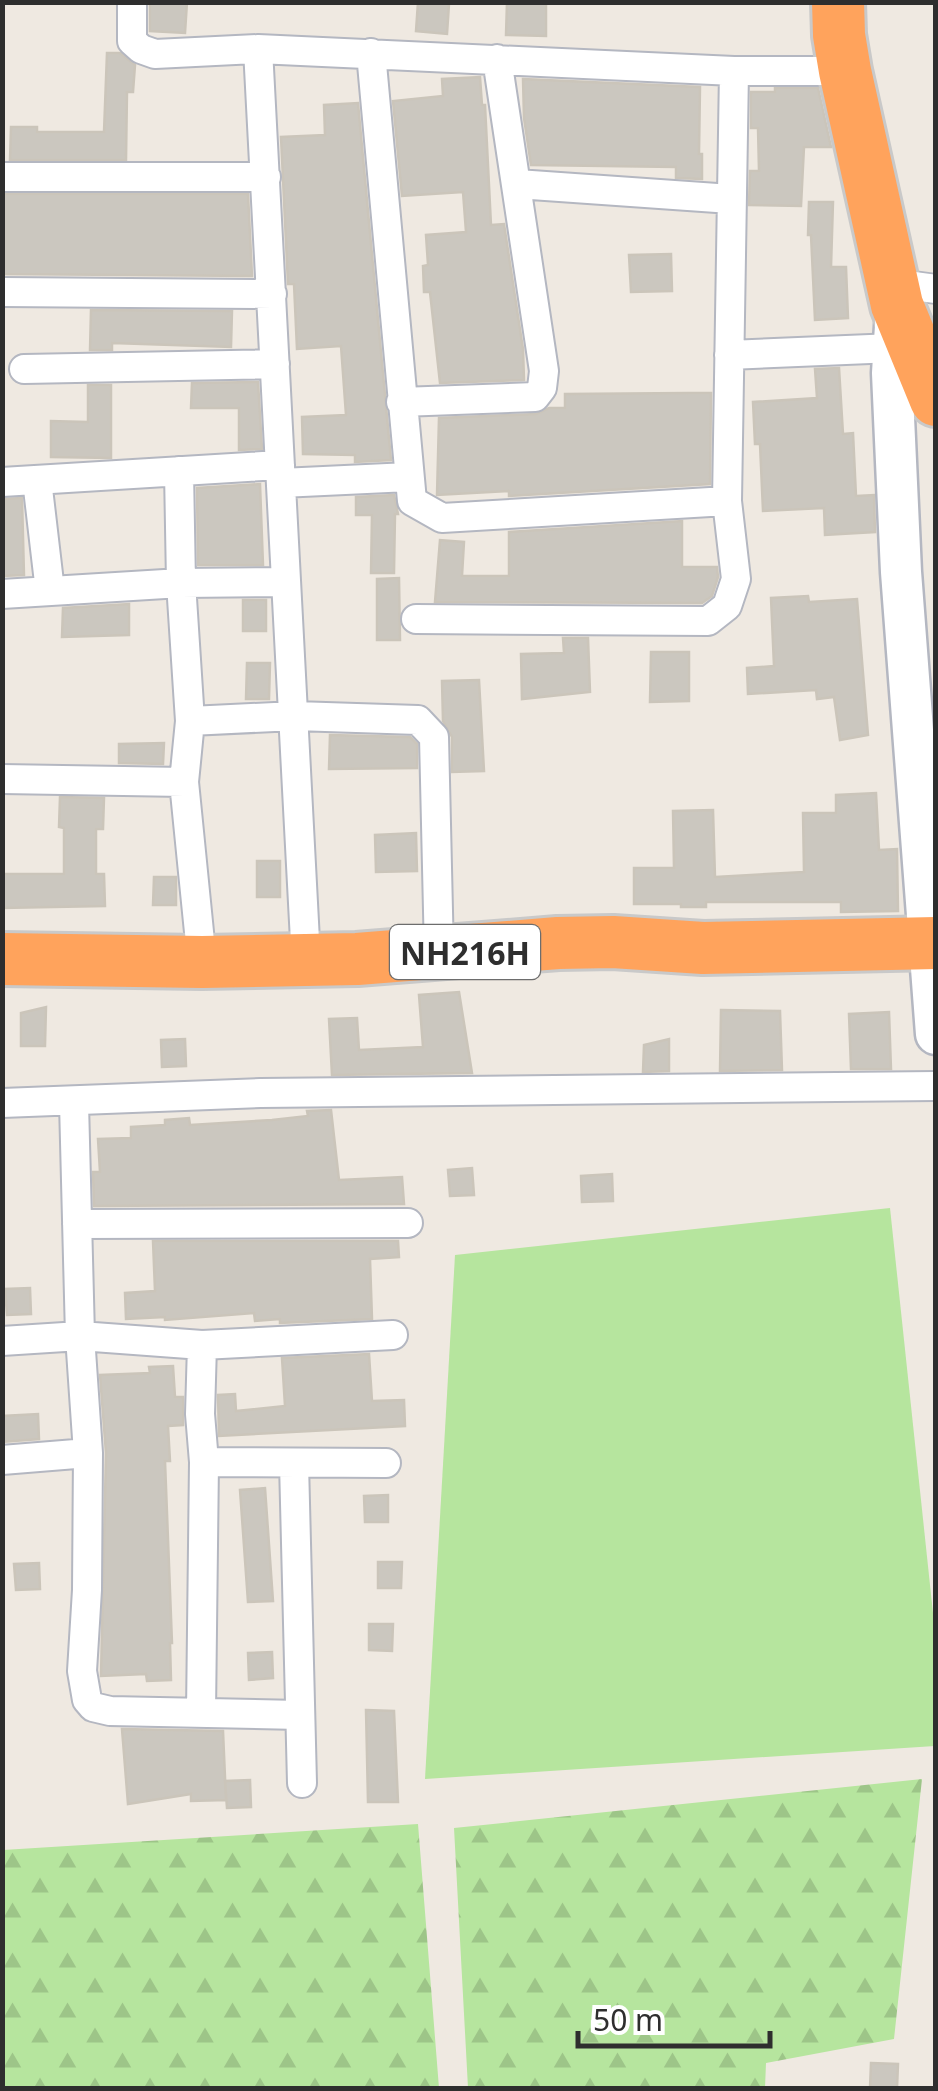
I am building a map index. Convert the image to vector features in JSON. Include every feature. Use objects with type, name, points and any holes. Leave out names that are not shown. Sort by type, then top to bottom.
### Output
[{"type":"highway","points":[[838,2],[845,71],[904,306],[936,400]]},
{"type":"highway","name":"NH216H","points":[[2,959],[202,962],[440,954],[595,942],[703,948],[932,942]]},
{"type":"main road","points":[[904,306],[892,373],[901,572],[936,1034]]},
{"type":"street","points":[[132,2],[132,40],[141,49],[155,54],[258,49],[734,71],[845,71]]},
{"type":"street","points":[[258,49],[306,960]]},
{"type":"street","points":[[371,54],[412,502],[442,518],[728,502]]},
{"type":"street","points":[[401,402],[535,397],[542,388],[544,372],[497,59]]},
{"type":"street","points":[[416,619],[708,622],[727,606],[736,579],[728,502],[734,71]]},
{"type":"street","points":[[2,177],[266,177]]},
{"type":"street","points":[[516,184],[730,199]]},
{"type":"street","points":[[2,292],[272,294]]},
{"type":"street","points":[[729,355],[904,306]]},
{"type":"street","points":[[24,368],[275,364]]},
{"type":"street","points":[[2,482],[179,472],[410,477]]},
{"type":"street","points":[[179,472],[190,721],[184,782],[202,962]]},
{"type":"street","points":[[36,480],[50,591]]},
{"type":"street","points":[[2,594],[181,583],[286,582]]},
{"type":"street","points":[[190,721],[295,716],[418,720],[428,728],[434,738],[440,954]]},
{"type":"street","points":[[2,779],[184,782]]},
{"type":"street","points":[[2,1104],[180,1095],[936,1086]]},
{"type":"street","points":[[74,1103],[80,1336],[88,1453],[82,1672],[87,1700],[93,1707],[110,1712],[300,1714]]},
{"type":"street","points":[[77,1224],[408,1223]]},
{"type":"street","points":[[2,1341],[80,1336],[202,1345],[393,1335]]},
{"type":"street","points":[[200,1713],[202,1345]]},
{"type":"street","points":[[2,1460],[88,1453]]},
{"type":"street","points":[[204,1462],[386,1463]]},
{"type":"street","points":[[294,1463],[302,1783]]},
{"type":"green space","points":[[890,1208],[935,1632],[935,1746],[425,1779],[455,1255]]},
{"type":"green space","points":[[922,1779],[894,2039],[766,2063],[765,2088],[468,2088],[454,1828]]},
{"type":"green space","points":[[418,1824],[439,2088],[3,2088],[3,1850]]},
{"type":"building","points":[[150,2],[187,2],[185,33],[150,31]]},
{"type":"building","points":[[418,2],[449,4],[447,34],[416,31]]},
{"type":"building","points":[[507,2],[546,2],[546,36],[506,35]]},
{"type":"building","points":[[107,53],[120,53],[135,65],[133,92],[127,92],[126,160],[10,160],[11,127],[37,127],[37,132],[104,132]]},
{"type":"building","points":[[480,77],[491,225],[504,224],[524,380],[440,383],[430,292],[424,292],[423,266],[428,265],[426,235],[466,232],[463,192],[402,196],[393,101],[443,96],[442,79]]},
{"type":"building","points":[[523,79],[700,87],[702,179],[676,178],[676,167],[531,165]]},
{"type":"building","points":[[775,88],[818,88],[831,147],[804,147],[801,206],[749,205],[750,171],[759,171],[758,128],[751,128],[751,92],[775,92]]},
{"type":"building","points":[[358,103],[391,460],[355,462],[355,455],[303,454],[302,417],[346,415],[341,346],[297,349],[294,284],[288,284],[281,137],[325,135],[324,105]]},
{"type":"building","points":[[2,194],[248,194],[252,276],[2,274]]},
{"type":"building","points":[[809,202],[833,202],[831,267],[846,267],[848,318],[815,320]]},
{"type":"building","points":[[671,254],[672,291],[631,292],[629,255]]},
{"type":"building","points":[[91,310],[232,311],[231,347],[112,343],[112,350],[90,350]]},
{"type":"building","points":[[839,368],[843,434],[853,433],[856,496],[874,495],[875,532],[825,535],[824,508],[763,511],[760,444],[755,444],[753,402],[817,398],[815,369]]},
{"type":"building","points":[[258,382],[262,449],[239,450],[239,408],[191,408],[192,383]]},
{"type":"building","points":[[88,385],[111,385],[111,458],[51,457],[51,421],[88,422]]},
{"type":"building","points":[[711,393],[710,484],[509,496],[509,491],[437,495],[439,418],[536,414],[549,408],[565,408],[565,394]]},
{"type":"building","points":[[260,484],[263,565],[198,565],[197,488]]},
{"type":"building","points":[[394,495],[398,514],[394,573],[371,573],[372,515],[356,515],[356,497]]},
{"type":"building","points":[[22,498],[24,575],[2,576],[2,499]]},
{"type":"building","points":[[682,521],[682,567],[717,567],[712,596],[702,603],[435,602],[440,540],[464,542],[462,576],[509,576],[509,532]]},
{"type":"building","points":[[399,578],[400,640],[377,640],[377,579]]},
{"type":"building","points":[[808,596],[809,602],[857,599],[868,735],[840,740],[834,697],[817,699],[816,690],[748,694],[747,668],[774,666],[771,598]]},
{"type":"building","points":[[243,600],[266,600],[266,631],[243,631]]},
{"type":"building","points":[[129,604],[129,635],[62,637],[63,608]]},
{"type":"building","points":[[563,638],[588,638],[590,692],[522,699],[521,654],[564,653]]},
{"type":"building","points":[[651,652],[689,652],[689,701],[650,702]]},
{"type":"building","points":[[247,663],[270,663],[269,699],[246,699]]},
{"type":"building","points":[[479,680],[484,771],[452,772],[452,737],[443,721],[442,681]]},
{"type":"building","points":[[330,735],[410,737],[417,744],[417,768],[329,769]]},
{"type":"building","points":[[164,743],[163,764],[119,763],[119,744]]},
{"type":"building","points":[[876,793],[879,850],[897,849],[898,911],[841,912],[841,902],[706,902],[706,907],[634,904],[634,868],[674,868],[673,811],[713,810],[715,877],[804,872],[803,813],[836,813],[836,795]]},
{"type":"building","points":[[60,797],[104,798],[103,829],[96,829],[96,874],[104,874],[105,906],[2,908],[2,874],[64,874]]},
{"type":"building","points":[[416,833],[417,871],[376,872],[375,835]]},
{"type":"building","points":[[257,861],[280,861],[280,897],[257,897]]},
{"type":"building","points":[[154,877],[176,877],[176,905],[153,905]]},
{"type":"building","points":[[459,992],[472,1073],[332,1075],[329,1019],[357,1018],[359,1050],[423,1047],[419,995]]},
{"type":"building","points":[[46,1007],[45,1046],[21,1046],[21,1013]]},
{"type":"building","points":[[721,1010],[780,1011],[782,1070],[720,1071]]},
{"type":"building","points":[[889,1012],[891,1069],[851,1069],[849,1014]]},
{"type":"building","points":[[185,1039],[186,1066],[162,1067],[161,1040]]},
{"type":"building","points":[[669,1039],[669,1071],[643,1072],[644,1045]]},
{"type":"building","points":[[331,1110],[339,1180],[402,1177],[404,1204],[94,1206],[93,1172],[100,1172],[98,1139],[131,1138],[131,1127],[165,1125],[165,1120],[189,1118],[190,1125],[272,1120],[308,1116],[307,1111]]},
{"type":"building","points":[[472,1168],[474,1195],[450,1196],[448,1170]]},
{"type":"building","points":[[612,1174],[613,1201],[582,1202],[581,1176]]},
{"type":"building","points":[[153,1241],[398,1241],[399,1257],[370,1259],[372,1319],[280,1323],[280,1319],[255,1321],[254,1313],[126,1319],[125,1293],[155,1291]]},
{"type":"building","points":[[30,1288],[31,1314],[7,1315],[5,1289]]},
{"type":"building","points":[[369,1354],[372,1401],[404,1400],[405,1426],[219,1436],[218,1395],[235,1394],[236,1411],[285,1406],[282,1358]]},
{"type":"building","points":[[173,1366],[175,1397],[183,1397],[183,1425],[168,1426],[170,1461],[165,1461],[171,1680],[147,1681],[146,1674],[101,1676],[106,1453],[100,1375],[150,1373],[149,1367]]},
{"type":"building","points":[[38,1414],[39,1439],[2,1442],[2,1416]]},
{"type":"building","points":[[265,1488],[273,1601],[248,1602],[240,1490]]},
{"type":"building","points":[[388,1495],[388,1522],[365,1522],[364,1496]]},
{"type":"building","points":[[378,1562],[402,1562],[401,1588],[378,1588]]},
{"type":"building","points":[[39,1563],[40,1589],[16,1590],[14,1564]]},
{"type":"building","points":[[369,1624],[393,1624],[392,1651],[369,1650]]},
{"type":"building","points":[[272,1652],[273,1678],[249,1680],[248,1653]]},
{"type":"building","points":[[366,1710],[394,1711],[398,1802],[368,1802]]},
{"type":"building","points":[[122,1729],[223,1731],[226,1800],[191,1801],[191,1794],[128,1804]]},
{"type":"building","points":[[250,1780],[251,1807],[227,1808],[225,1781]]},
{"type":"building","points":[[871,2063],[898,2064],[897,2088],[870,2088]]}]
